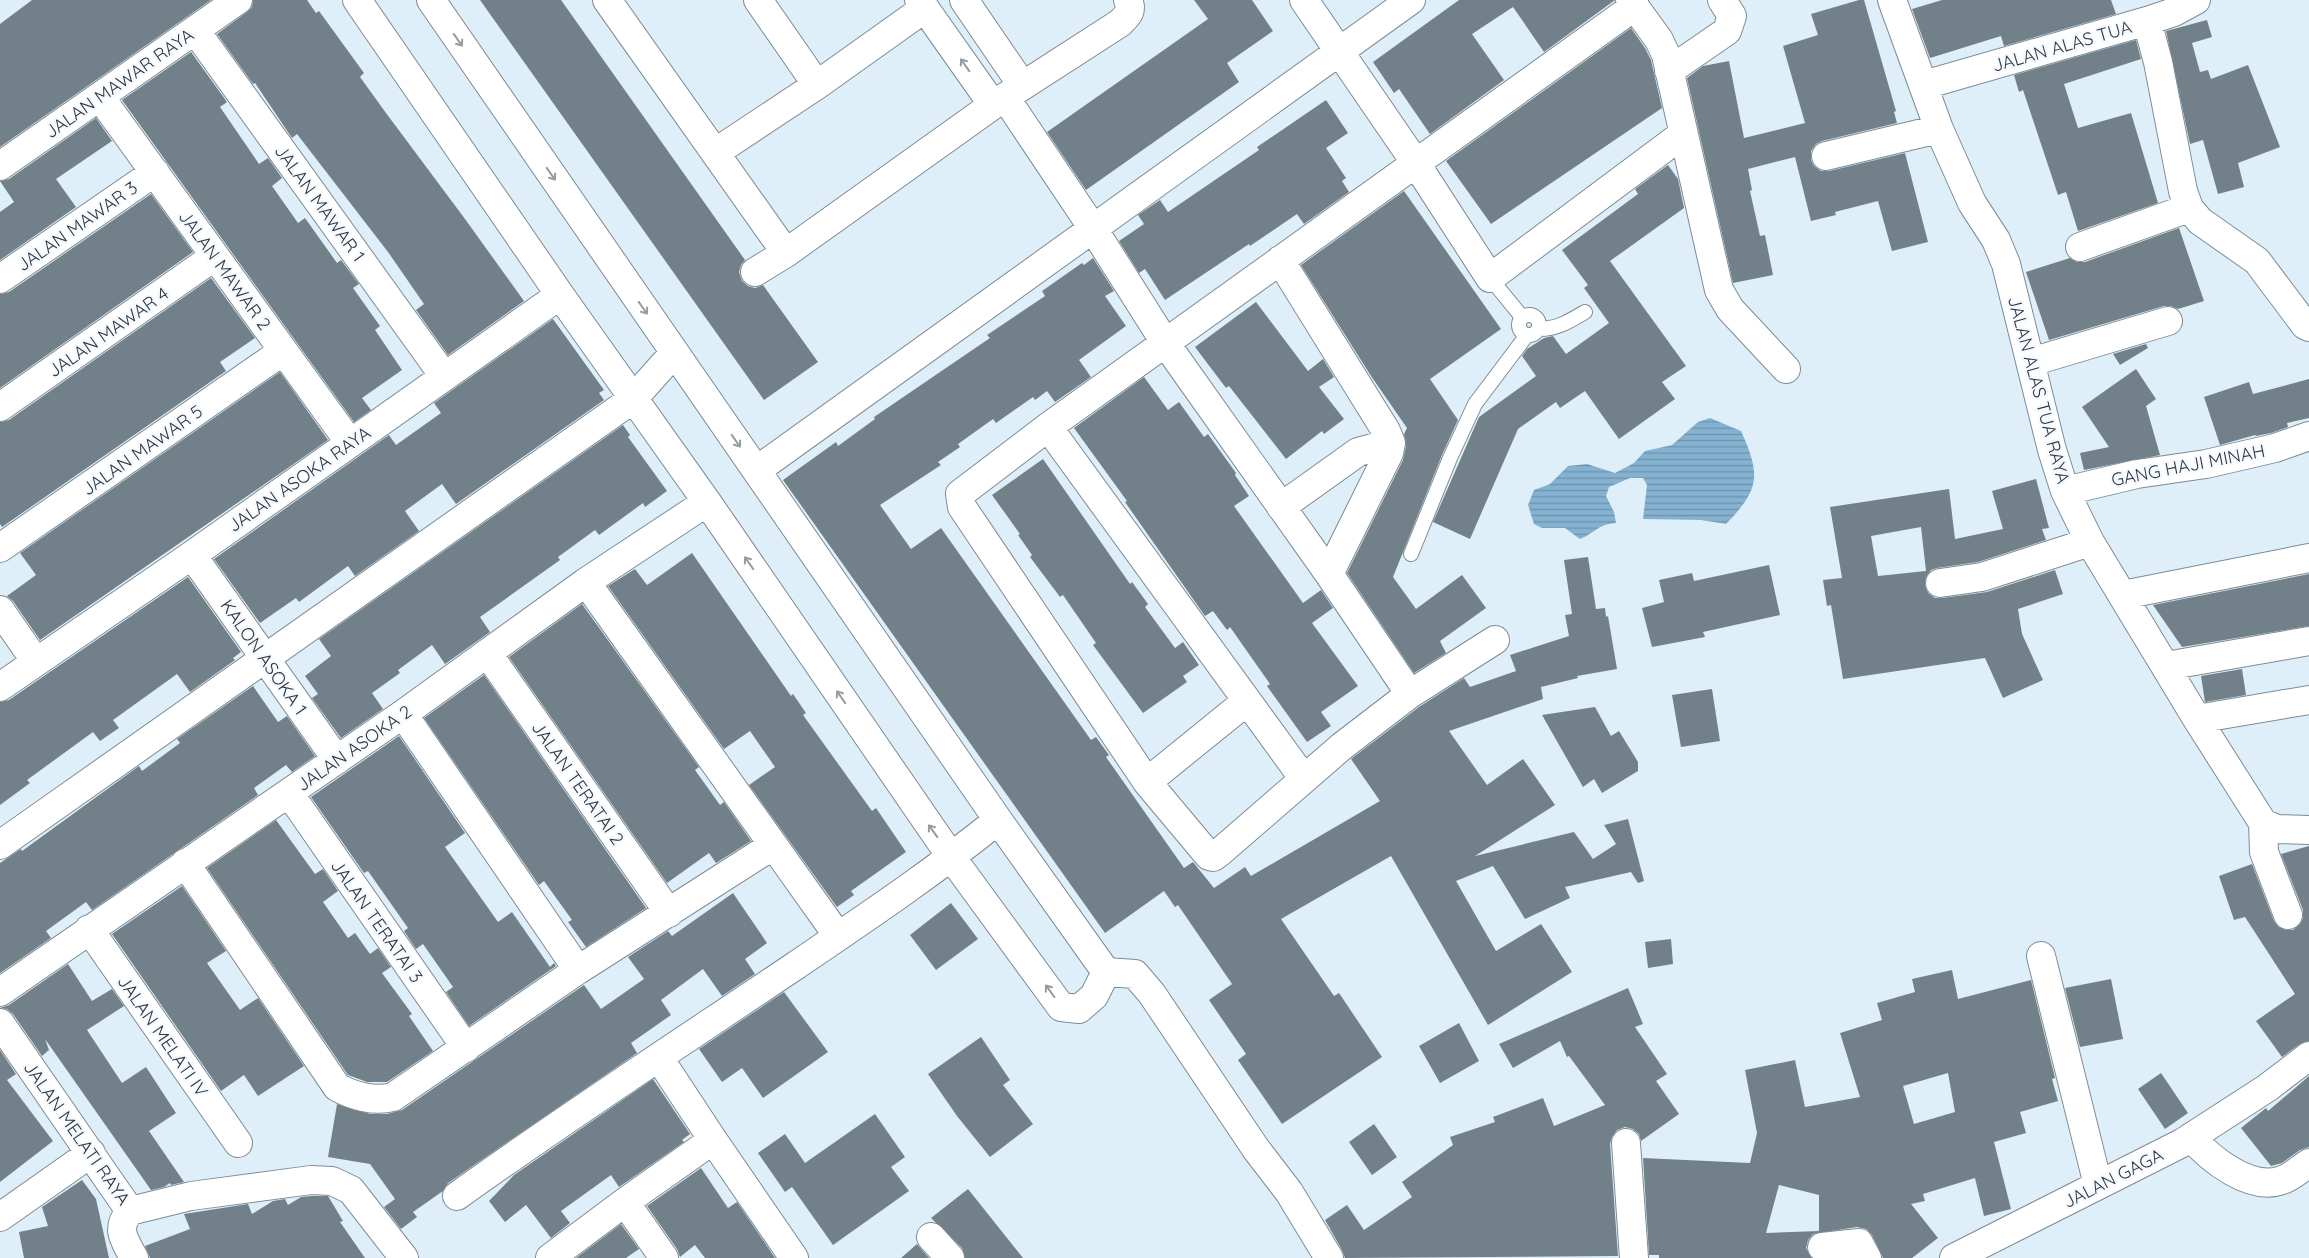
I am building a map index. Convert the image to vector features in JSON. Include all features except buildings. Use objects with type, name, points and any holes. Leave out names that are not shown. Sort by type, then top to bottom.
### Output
[{"type":"street","name":"JALAN MAWAR RAYA","points":[[0,166],[238,0]]},
{"type":"street","points":[[357,0],[560,295],[707,502],[952,858],[1062,1007],[1079,1009],[1094,996],[1106,972]]},
{"type":"street","points":[[431,0],[998,820],[1106,972]]},
{"type":"street","points":[[607,0],[786,253]]},
{"type":"street","points":[[758,0],[816,84]]},
{"type":"street","points":[[964,0],[1007,96],[1166,344],[1329,574],[1410,694]]},
{"type":"street","points":[[755,272],[786,253],[1007,96],[1120,23],[1130,13],[1131,7],[1128,0]]},
{"type":"street","points":[[1304,0],[1415,162],[1490,278],[1683,134]]},
{"type":"street","points":[[757,470],[1092,227],[1411,0]]},
{"type":"street","points":[[1669,71],[1727,31],[1732,16],[1722,0]]},
{"type":"street","name":"JALAN ALAS TUA RAYA","points":[[1892,0],[1939,128],[1972,203],[1996,240],[2006,264],[2052,450],[2065,491],[2090,542],[2197,719],[2263,823]]},
{"type":"street","name":"JALAN ALAS TUA","points":[[1924,84],[2146,21],[2174,12],[2196,0]]},
{"type":"street","points":[[1495,640],[1410,694],[1304,779],[1213,857],[1204,852],[1146,782],[959,500],[960,494],[1048,426],[1166,344],[1633,3],[1659,40],[1669,71],[1719,290],[1730,309],[1786,369]]},
{"type":"street","points":[[716,152],[816,84],[922,4],[1007,96]]},
{"type":"street","points":[[2146,21],[2158,62],[2183,191],[2189,208],[2200,221],[2257,260],[2305,325],[2309,327]]},
{"type":"street","name":"JALAN MAWAR 1","points":[[195,30],[444,376]]},
{"type":"street","name":"JALAN MAWAR 2","points":[[100,97],[350,443]]},
{"type":"street","points":[[1826,156],[1939,128]]},
{"type":"street","name":"JALAN MAWAR 3","points":[[0,279],[154,172]]},
{"type":"street","points":[[2080,247],[2189,208]]},
{"type":"street","name":"JALAN MAWAR 4","points":[[0,407],[215,256]]},
{"type":"street","points":[[1280,260],[1386,431],[1391,444],[1380,474],[1329,574]]},
{"type":"street","name":"JALAN ASOKA RAYA","points":[[0,687],[192,555],[560,295]]},
{"type":"street","points":[[2031,362],[2168,321]]},
{"type":"street","name":"JALAN MAWAR 5","points":[[0,548],[284,351]]},
{"type":"street","points":[[0,844],[633,399],[674,353]]},
{"type":"street","points":[[1048,426],[1304,779]]},
{"type":"street","name":"GANG HAJI MINAH","points":[[2065,491],[2137,474],[2206,464],[2276,448],[2309,436]]},
{"type":"street","points":[[1282,507],[1358,452],[1391,444]]},
{"type":"street","name":"JALAN ASOKA 2","points":[[0,992],[403,714],[586,582],[707,502]]},
{"type":"street","points":[[1940,583],[1982,577],[2090,542]]},
{"type":"street","name":"KALON ASOKA 1","points":[[192,555],[337,760]]},
{"type":"street","points":[[2123,595],[2309,558]]},
{"type":"street","points":[[586,582],[772,846],[838,936]]},
{"type":"street","points":[[0,610],[36,662]]},
{"type":"street","points":[[2166,666],[2309,641]]},
{"type":"street","name":"JALAN TERATAI 2","points":[[488,654],[669,913]]},
{"type":"street","points":[[2197,719],[2309,700]]},
{"type":"street","points":[[1146,782],[1247,701]]},
{"type":"street","points":[[403,714],[578,970]]},
{"type":"street","name":"JALAN TERATAI 3","points":[[289,793],[466,1048]]},
{"type":"street","points":[[457,1196],[554,1126],[659,1058],[952,858],[998,820]]},
{"type":"street","points":[[2288,915],[2264,852],[2263,823],[2278,829],[2309,830]]},
{"type":"street","points":[[185,863],[337,1087],[366,1097],[384,1100],[393,1097],[578,970],[772,846]]},
{"type":"street","name":"JALAN MELATI IV","points":[[89,930],[238,1143]]},
{"type":"street","points":[[2041,956],[2098,1185]]},
{"type":"street","points":[[1106,972],[1135,974],[1152,994],[1256,1149],[1290,1192],[1329,1258]]},
{"type":"street","name":"JALAN MELATI RAYA","points":[[0,1022],[130,1211],[191,1196],[311,1180],[332,1181],[350,1190],[404,1258]]},
{"type":"street","name":"JALAN GAGA","points":[[1954,1258],[2191,1137],[2267,1088],[2309,1056]]},
{"type":"street","points":[[659,1058],[794,1258]]},
{"type":"street","points":[[2191,1137],[2206,1155],[2240,1176],[2260,1183],[2282,1180],[2309,1163]]},
{"type":"street","points":[[550,1258],[713,1140]]},
{"type":"street","points":[[1626,1143],[1634,1258]]},
{"type":"street","points":[[5,1214],[90,1153]]},
{"type":"street","points":[[625,1202],[664,1258]]},
{"type":"street","points":[[130,1211],[123,1219],[121,1228],[134,1258]]},
{"type":"street","points":[[931,1237],[950,1258]]},
{"type":"street","points":[[1822,1247],[1859,1243],[1867,1258]]},
{"type":"lane","points":[[1490,278],[1522,317],[1518,328],[1520,331],[1533,332],[1566,324],[1585,312]]},
{"type":"lane","points":[[1411,554],[1450,458],[1475,404],[1533,332]]},
{"type":"water","points":[[1710,418],[1741,431],[1752,459],[1754,471],[1754,481],[1746,501],[1726,524],[1701,520],[1643,519],[1647,485],[1643,478],[1630,478],[1609,487],[1606,496],[1614,512],[1616,523],[1600,527],[1580,539],[1565,528],[1542,528],[1534,524],[1528,505],[1534,490],[1550,484],[1568,466],[1587,464],[1615,473],[1634,463],[1645,451],[1672,445],[1698,422]]}]
